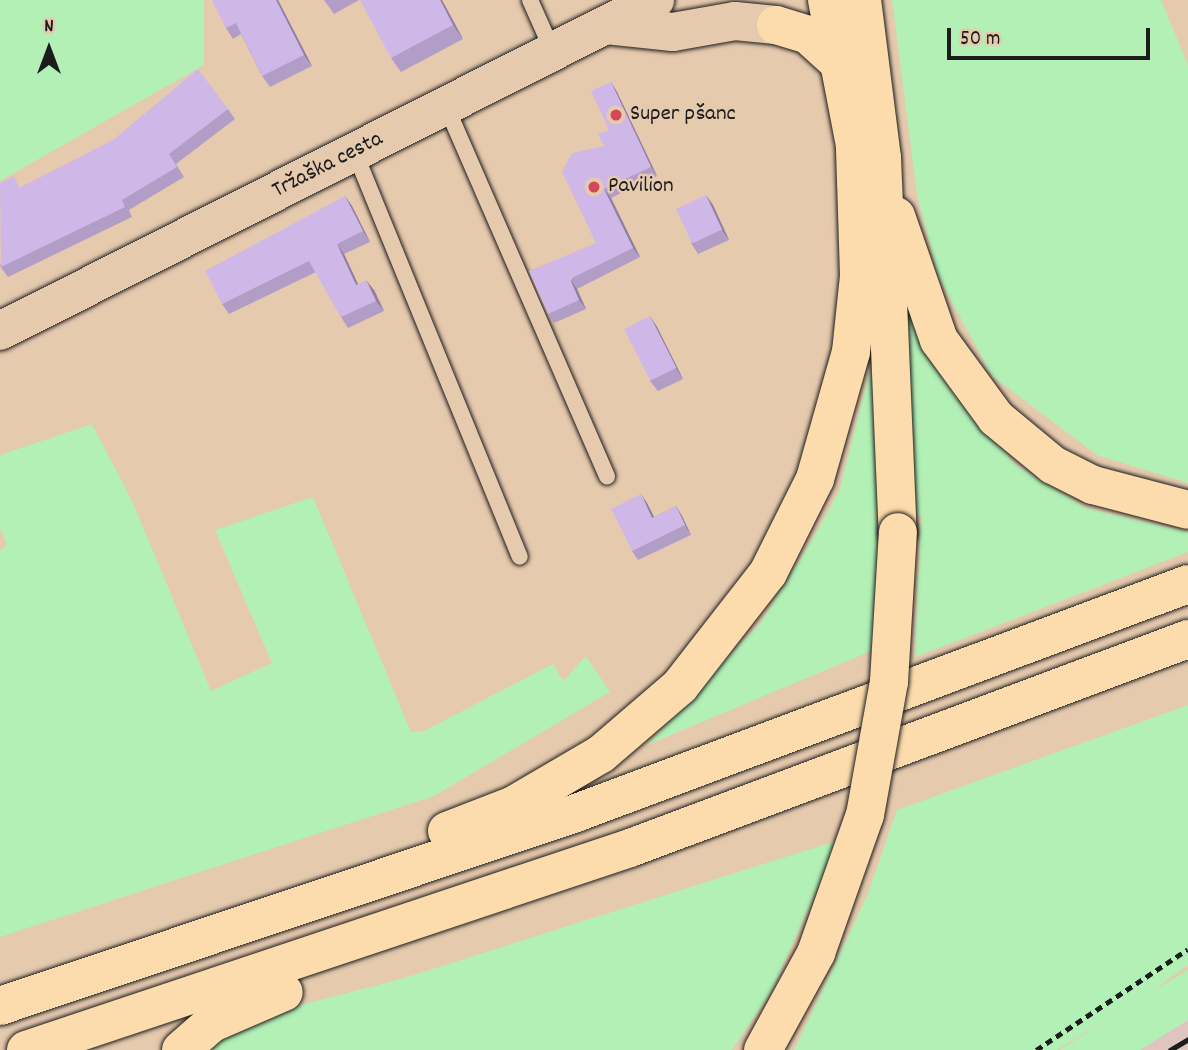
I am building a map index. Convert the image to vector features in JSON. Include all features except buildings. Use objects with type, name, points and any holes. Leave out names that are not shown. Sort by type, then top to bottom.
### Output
[{"type":"highway","points":[[838,62],[854,1]]},
{"type":"highway","points":[[763,1050],[816,953],[865,815],[889,682],[898,532],[882,254],[868,153],[854,1]]},
{"type":"highway","points":[[776,25],[808,36],[838,62],[922,303],[957,371],[996,418],[1053,465],[1093,485],[1188,510]]},
{"type":"highway","points":[[345,892],[386,855],[514,805],[601,754],[680,686],[768,573],[815,479],[851,352],[868,153]]},
{"type":"highway","points":[[0,1006],[345,892],[782,738],[1188,584]]},
{"type":"highway","points":[[26,1050],[393,929],[789,790],[1188,639]]},
{"type":"highway","points":[[181,1050],[239,1009],[341,971],[393,929]]},
{"type":"main road","name":"Tržaška cesta","points":[[0,331],[655,0]]},
{"type":"main road","points":[[606,25],[673,32],[735,21],[776,25]]},
{"type":"lane","points":[[530,0],[552,52]]},
{"type":"lane","points":[[446,106],[607,476]]},
{"type":"lane","points":[[355,153],[520,557]]},
{"type":"path","points":[[1036,1050],[1188,949]]},
{"type":"shaded area","points":[[1188,1020],[1188,1050],[1140,1050]]},
{"type":"green space","points":[[0,0],[204,0],[204,65],[0,181]]},
{"type":"green space","points":[[892,0],[1161,0],[1188,65],[1188,483],[1097,455],[992,376],[938,276],[917,195]]},
{"type":"green space","points":[[907,317],[913,318],[969,409],[1016,465],[1086,508],[1188,532],[1188,552],[915,657],[921,516],[915,515]]},
{"type":"green space","points":[[873,359],[884,427],[876,649],[647,745],[761,622],[806,550],[839,491]]},
{"type":"green space","points":[[92,424],[133,503],[211,691],[272,663],[215,530],[313,497],[411,732],[424,731],[553,664],[563,681],[586,656],[610,692],[434,796],[0,937],[0,551],[7,544],[0,529],[0,455]]},
{"type":"green space","points":[[1188,705],[1188,965],[1151,992],[1188,970],[1188,1020],[1140,1050],[1060,1050],[1106,1020],[1057,1050],[794,1050],[867,896],[897,810]]},
{"type":"green space","points":[[839,840],[771,992],[732,1050],[208,1050],[246,1019],[401,979]]},
{"type":"railway","points":[[1170,1050],[1188,1039]]},
{"type":"place","name":"Super pšanc","points":[[616,115]]},
{"type":"place","name":"Pavilion","points":[[594,187]]}]
